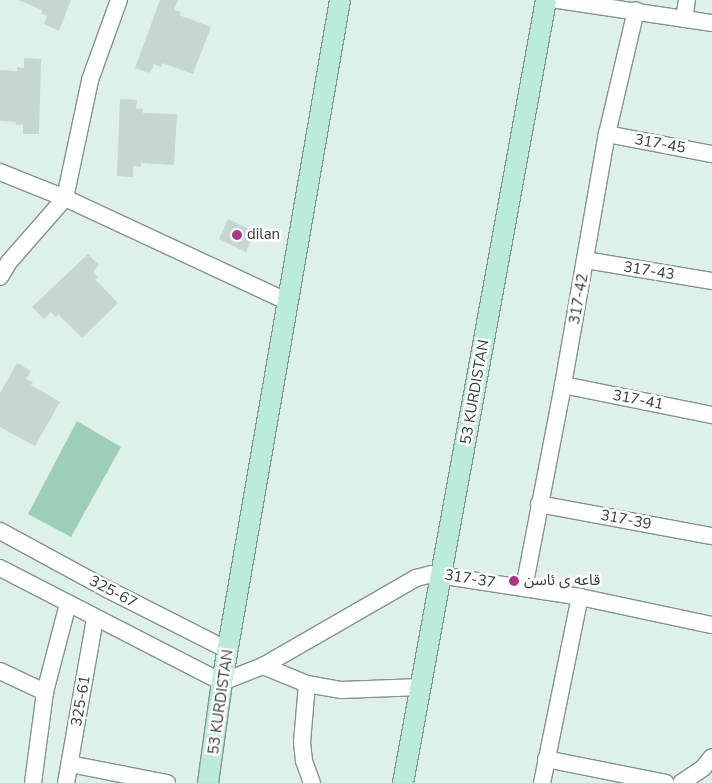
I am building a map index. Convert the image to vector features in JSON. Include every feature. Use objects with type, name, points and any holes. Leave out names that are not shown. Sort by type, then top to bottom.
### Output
[{"type":"main road","name":"53 KURDISTAN","points":[[208,783],[222,682],[286,301],[340,0]]},
{"type":"main road","name":"53 KURDISTAN","points":[[403,783],[546,0]]},
{"type":"street","points":[[0,277],[9,262],[65,198],[90,80],[119,0]]},
{"type":"street","points":[[558,0],[636,10],[712,23]]},
{"type":"street","points":[[684,19],[687,0]]},
{"type":"street","name":"317-42","points":[[524,588],[608,134],[636,10]]},
{"type":"street","name":"317-45","points":[[608,134],[712,154]]},
{"type":"street","points":[[0,172],[65,198],[286,301]]},
{"type":"street","name":"317-43","points":[[585,260],[712,281]]},
{"type":"street","name":"317-41","points":[[563,385],[712,415]]},
{"type":"street","name":"317-39","points":[[539,504],[712,536]]},
{"type":"street","name":"325-67","points":[[0,531],[107,589],[228,650]]},
{"type":"street","name":"325-67","points":[[0,568],[95,619],[222,682]]},
{"type":"street","name":"317-37","points":[[222,682],[263,666],[416,578],[442,574],[580,597],[712,625]]},
{"type":"street","points":[[542,783],[580,597]]},
{"type":"street","points":[[33,783],[45,692],[68,604]]},
{"type":"street","name":"325-61","points":[[66,783],[95,619]]},
{"type":"street","points":[[263,666],[307,684],[341,690],[421,687]]},
{"type":"street","points":[[0,671],[45,692]]},
{"type":"street","points":[[307,684],[302,742],[304,761],[312,783]]},
{"type":"street","points":[[681,783],[704,768],[712,757]]},
{"type":"street","points":[[546,759],[666,783]]},
{"type":"street","points":[[70,764],[167,783]]},
{"type":"green space","points":[[77,421],[121,447],[71,537],[28,514]]},
{"type":"building","points":[[18,0],[71,0],[59,31],[44,24],[47,16],[41,14],[42,10]]},
{"type":"building","points":[[160,0],[178,0],[174,10],[181,12],[179,15],[211,27],[193,74],[162,63],[161,67],[154,64],[150,73],[135,68]]},
{"type":"building","points":[[24,58],[41,59],[39,134],[23,134],[23,125],[16,125],[16,122],[0,121],[0,70],[17,71],[17,67],[24,68]]},
{"type":"building","points":[[120,99],[137,100],[136,109],[143,109],[143,113],[177,114],[174,165],[141,163],[141,167],[133,166],[133,177],[117,176]]},
{"type":"building","name":"dilan","points":[[228,219],[255,232],[246,252],[219,239]]},
{"type":"building","points":[[88,254],[99,265],[93,272],[98,277],[95,279],[118,303],[82,338],[58,314],[56,317],[51,312],[44,319],[32,307]]},
{"type":"building","points":[[17,363],[31,371],[26,379],[33,382],[31,385],[60,402],[35,446],[0,427],[0,393]]},
{"type":"place","name":"dilan","points":[[237,235]]},
{"type":"place","name":"قاعه ى ئاسن","points":[[514,581]]}]
